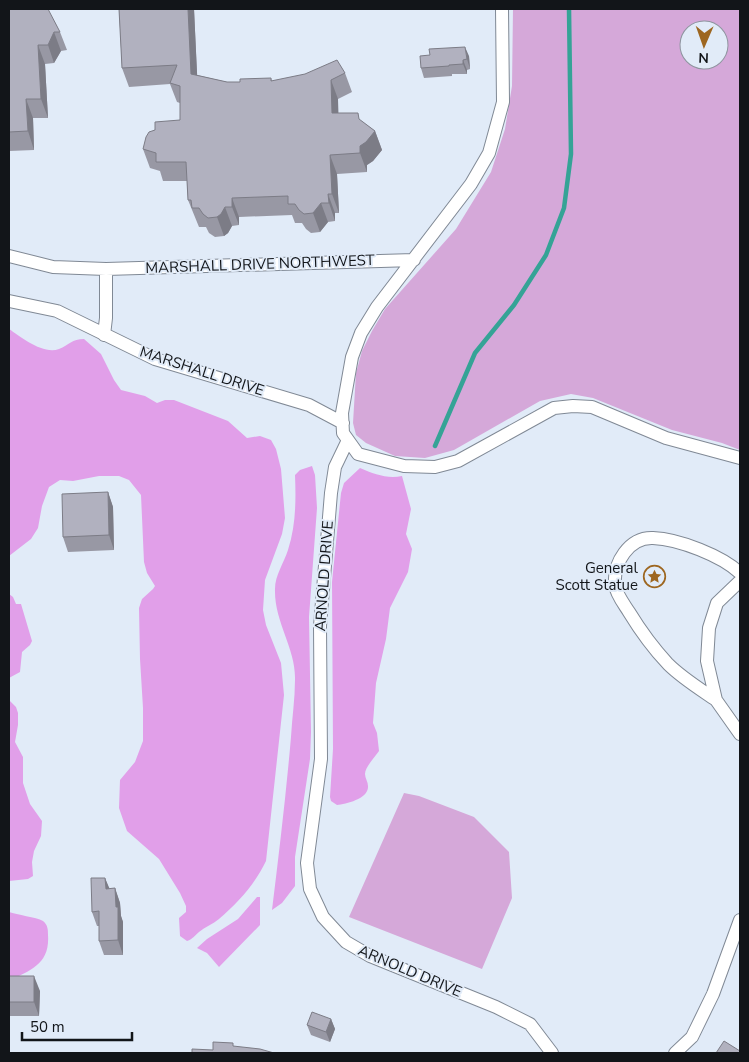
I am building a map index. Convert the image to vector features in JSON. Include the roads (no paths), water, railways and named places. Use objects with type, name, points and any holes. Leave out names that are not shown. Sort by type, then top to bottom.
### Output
[{"type":"street","points":[[502,9],[503,102],[489,153],[471,184],[377,307],[362,333],[352,357],[342,413],[343,433],[358,454],[404,466],[435,467],[458,461],[554,408],[592,407],[666,438],[740,458]]},
{"type":"street","points":[[9,256],[53,267],[106,269],[106,318],[104,334]]},
{"type":"street","name":"MARSHALL DRIVE NORTHWEST","points":[[106,269],[414,260]]},
{"type":"street","name":"MARSHALL DRIVE","points":[[9,301],[57,311],[155,359],[309,405],[342,423]]},
{"type":"street","name":"ARNOLD DRIVE","points":[[348,440],[335,468],[329,512],[320,626],[321,759],[307,863],[310,889],[323,917],[346,942],[370,956],[496,1006],[530,1024],[552,1053]]},
{"type":"street","points":[[740,573],[716,555],[671,541],[652,538],[627,548],[620,558],[616,570],[615,587],[621,601],[639,628],[668,664],[690,683],[716,700],[740,734]]},
{"type":"street","points":[[716,700],[707,661],[709,628],[717,604],[740,581]]},
{"type":"street","points":[[675,1053],[692,1037],[709,1003],[740,920]]},
{"type":"waterway","points":[[435,446],[475,353],[514,305],[546,255],[564,208],[571,154],[569,9]]},
{"type":"place","name":"General Scott Statue","points":[[654,577]]}]
